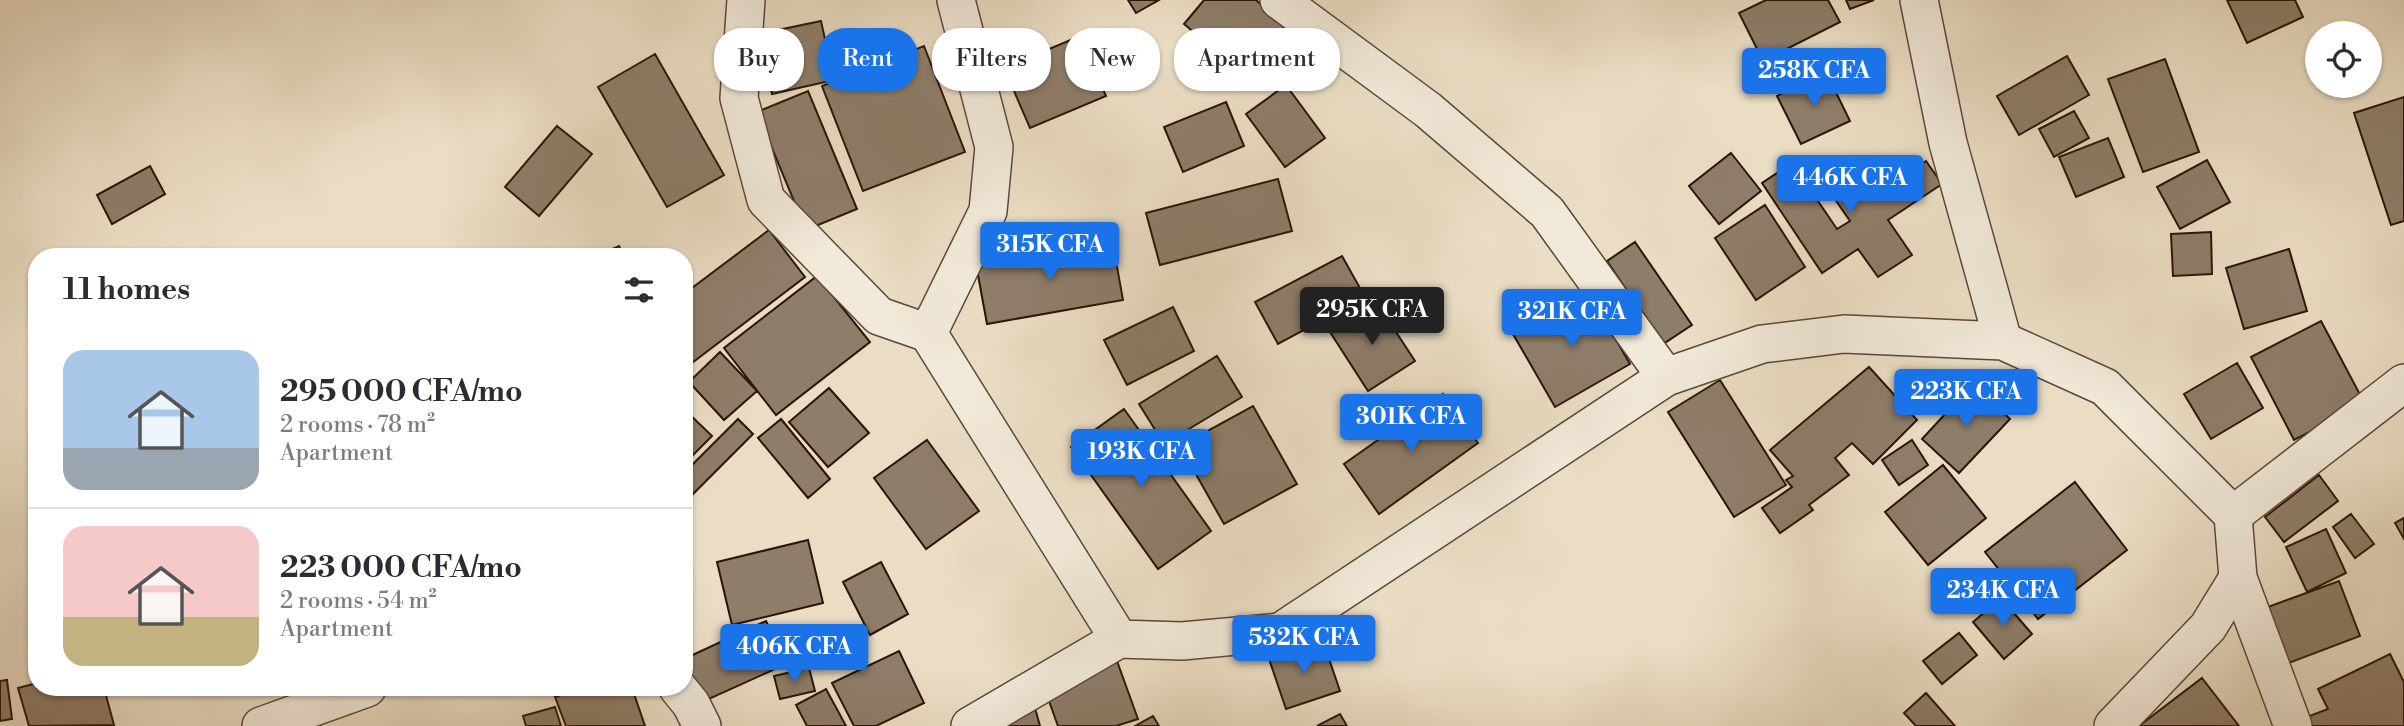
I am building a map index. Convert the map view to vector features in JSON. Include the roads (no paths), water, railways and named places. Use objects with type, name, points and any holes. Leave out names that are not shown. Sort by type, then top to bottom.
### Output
[{"type":"street","points":[[746,0],[739,98],[766,200],[879,316],[928,333],[1119,639]]},
{"type":"street","points":[[928,333],[988,211],[995,147],[956,0]]},
{"type":"street","points":[[1279,0],[1428,110],[1547,212],[1666,377]]},
{"type":"street","points":[[1919,0],[1948,143],[2003,341]]},
{"type":"street","points":[[970,726],[1119,639],[1182,641],[1280,632],[1666,377],[1762,344],[1844,334],[2003,341],[2105,387],[2233,515],[2238,578],[2293,726]]},
{"type":"street","points":[[2233,515],[2404,383]]},
{"type":"street","points":[[2113,726],[2208,626],[2238,578]]},
{"type":"street","points":[[261,726],[345,696]]},
{"type":"street","points":[[684,696],[702,726]]}]
